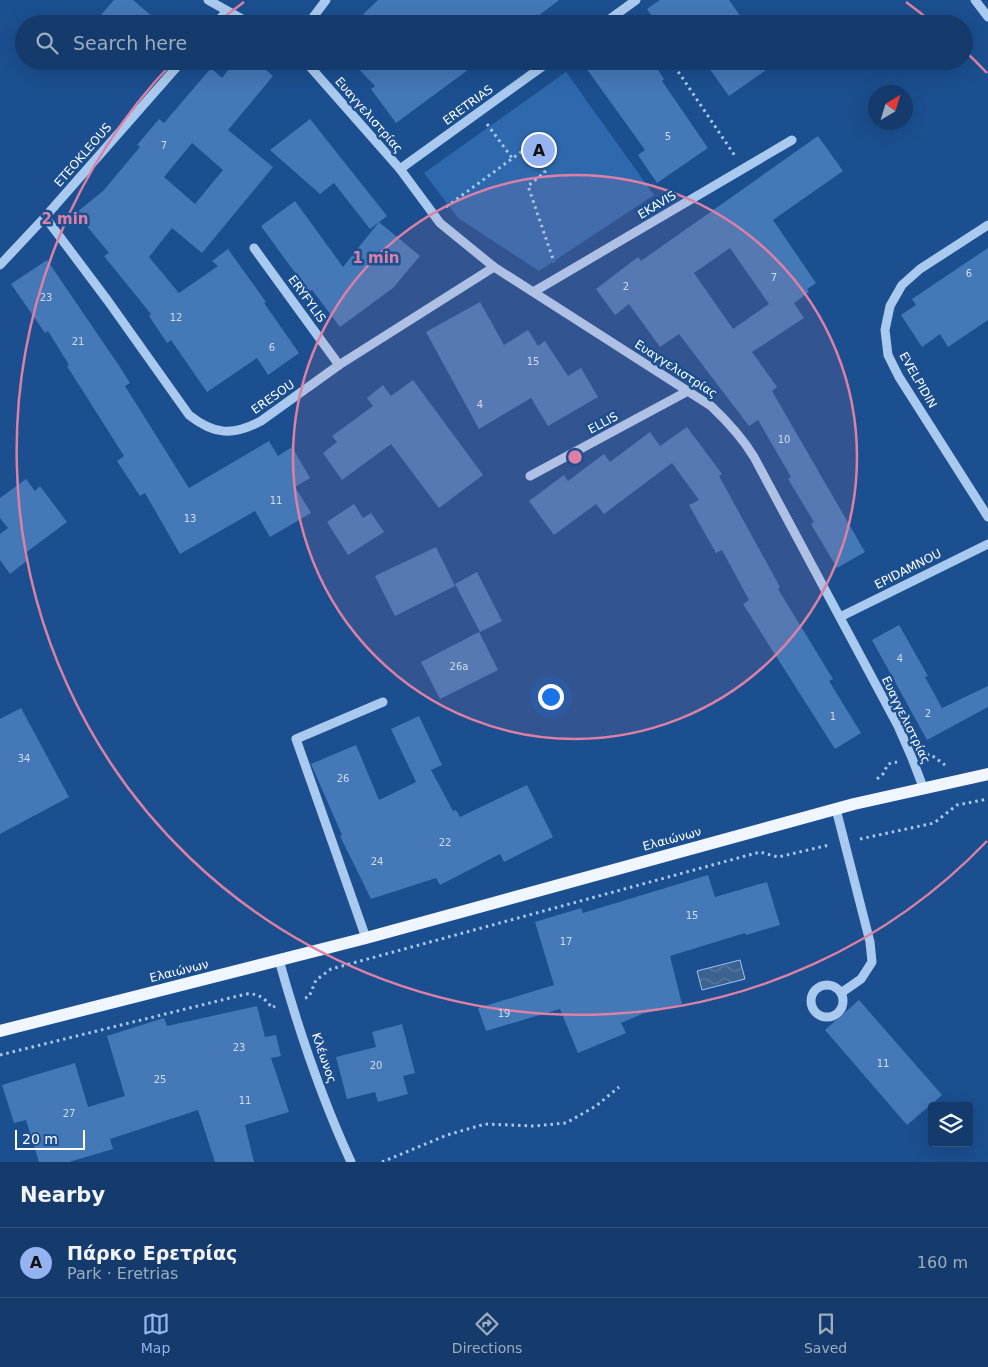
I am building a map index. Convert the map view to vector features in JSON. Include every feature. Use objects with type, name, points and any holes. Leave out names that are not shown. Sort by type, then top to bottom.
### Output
[{"type":"main road","name":"Ελαιώνων","points":[[0,1031],[366,938],[836,809],[923,787],[988,774]]},
{"type":"street","points":[[208,0],[234,15]]},
{"type":"street","points":[[315,15],[326,0]]},
{"type":"street","points":[[615,15],[636,0]]},
{"type":"street","points":[[976,0],[988,17]]},
{"type":"street","points":[[223,15],[227,11]]},
{"type":"street","name":"ETEOKLEOUS","points":[[0,264],[45,217],[174,70]]},
{"type":"street","name":"Ευαγγελιστρίας","points":[[313,70],[400,169],[440,223],[494,267],[535,291],[711,406],[728,422],[743,440],[898,726],[923,787]]},
{"type":"street","name":"ERETRIAS","points":[[400,169],[537,70]]},
{"type":"street","name":"EKAVIS","points":[[535,291],[792,140]]},
{"type":"street","name":"ERESOU","points":[[45,217],[108,301],[189,415],[201,425],[216,430],[232,432],[247,428],[261,421],[339,365],[494,267]]},
{"type":"street","name":"EVELPIDIN","points":[[988,225],[920,269],[902,285],[890,306],[885,330],[888,354],[899,377],[988,518]]},
{"type":"street","name":"ERYFYLIS","points":[[254,248],[339,365]]},
{"type":"street","name":"ELLIS","points":[[530,476],[688,392]]},
{"type":"street","name":"EPIDAMNOU","points":[[840,618],[988,544]]},
{"type":"street","points":[[366,938],[296,739],[383,702]]},
{"type":"street","points":[[836,809],[870,942],[872,962],[860,979],[840,993]]},
{"type":"street","name":"Κλέωνος","points":[[279,960],[331,1119],[352,1162]]},
{"type":"path","points":[[677,70],[744,168]]},
{"type":"path","points":[[479,112],[512,158]]},
{"type":"path","points":[[434,216],[528,147],[545,172],[528,186],[560,276]]},
{"type":"path","points":[[0,1055],[246,994],[264,998],[272,1008],[309,997],[316,980],[332,970],[760,852],[778,857],[934,823],[957,805],[988,799]]},
{"type":"path","points":[[382,1162],[447,1135],[485,1124],[534,1126],[566,1123],[596,1106],[619,1087]]},
{"type":"shaded area","points":[[566,72],[654,195],[539,271],[458,218],[424,173]]},
{"type":"water","points":[[740,960],[745,979],[702,990],[697,971]]},
{"type":"building","points":[[114,0],[133,0],[150,15],[101,15]]},
{"type":"building","points":[[378,0],[559,0],[540,15],[362,15]]},
{"type":"building","points":[[660,0],[729,0],[740,15],[651,15],[647,9]]},
{"type":"building","points":[[209,70],[213,70],[222,78],[228,70],[266,70],[273,76],[228,130],[273,167],[202,253],[172,228],[149,257],[179,293],[218,266],[212,261],[228,249],[266,302],[264,303],[299,353],[268,375],[257,358],[207,392],[171,340],[167,343],[149,316],[151,314],[104,256],[109,253],[76,213],[104,190],[140,147],[137,145],[159,119],[164,123]],"holes":[[[192,143],[223,170],[195,204],[164,177]]]},
{"type":"building","points":[[360,70],[468,70],[396,123],[371,89],[375,86]]},
{"type":"building","points":[[587,70],[658,70],[664,79],[662,81],[708,148],[657,183],[638,155],[645,150]]},
{"type":"building","points":[[710,70],[766,70],[729,96]]},
{"type":"building","points":[[310,119],[387,216],[370,229],[334,183],[320,194],[270,150]]},
{"type":"building","points":[[818,136],[843,171],[773,220],[816,283],[807,289],[809,292],[794,303],[804,318],[752,352],[777,387],[772,391],[865,552],[837,568],[811,524],[814,522],[788,479],[791,477],[758,420],[749,426],[679,334],[660,347],[629,304],[615,315],[596,289],[638,257],[641,261]],"holes":[[[730,248],[769,304],[733,329],[694,273]]]},
{"type":"building","points":[[295,201],[343,267],[379,222],[420,256],[393,288],[340,327],[312,290],[309,292],[261,226]]},
{"type":"building","points":[[988,248],[988,320],[948,347],[940,334],[922,347],[901,315],[916,305],[912,299]]},
{"type":"building","points":[[47,260],[130,383],[125,386],[189,488],[269,441],[278,456],[292,447],[310,478],[295,487],[311,513],[270,537],[255,511],[180,554],[145,493],[140,496],[117,461],[124,456],[67,366],[69,365],[48,331],[45,333],[11,284]]},
{"type":"building","points":[[480,302],[504,345],[528,330],[538,346],[545,341],[568,376],[581,368],[598,397],[548,426],[531,398],[479,429],[426,332]]},
{"type":"building","points":[[413,380],[483,475],[439,508],[391,444],[342,480],[323,453],[337,442],[332,436],[373,406],[367,398],[383,385],[391,396]]},
{"type":"building","points":[[687,427],[722,474],[719,476],[780,587],[778,589],[833,679],[829,681],[861,733],[835,749],[743,604],[749,600],[722,550],[716,553],[689,505],[699,500],[672,463],[604,514],[596,504],[554,535],[529,501],[564,475],[568,481],[604,454],[610,462],[650,432],[660,446]]},
{"type":"building","points":[[26,479],[35,491],[40,486],[67,522],[24,554],[29,559],[10,574],[0,560],[0,534],[8,528],[0,518],[0,498]]},
{"type":"building","points":[[354,504],[363,518],[371,513],[384,532],[348,555],[327,522]]},
{"type":"building","points":[[436,547],[455,586],[395,616],[375,576]]},
{"type":"building","points":[[477,572],[502,621],[480,632],[455,584]]},
{"type":"building","points":[[899,625],[928,676],[925,677],[942,708],[988,686],[988,707],[927,740],[872,640]]},
{"type":"building","points":[[479,632],[498,670],[440,699],[421,662]]},
{"type":"building","points":[[21,708],[69,797],[0,834],[0,719]]},
{"type":"building","points":[[419,716],[442,765],[431,770],[453,811],[456,810],[460,817],[527,785],[553,837],[504,862],[500,854],[440,885],[436,878],[371,899],[340,836],[342,835],[311,764],[356,745],[379,800],[416,782],[391,729]]},
{"type":"building","points":[[708,875],[715,897],[767,882],[780,925],[746,935],[745,933],[670,956],[682,1004],[642,1014],[621,1023],[626,1033],[578,1053],[560,1009],[486,1031],[478,1008],[554,985],[535,922],[581,908],[583,913]]},
{"type":"building","points":[[859,1000],[942,1095],[934,1102],[928,1102],[928,1107],[907,1125],[825,1030]]},
{"type":"building","points":[[257,1006],[265,1037],[276,1035],[281,1056],[271,1058],[289,1112],[245,1125],[254,1162],[215,1162],[198,1110],[110,1139],[113,1149],[69,1162],[39,1162],[26,1120],[14,1123],[2,1085],[75,1063],[88,1107],[125,1096],[107,1036],[164,1018],[167,1026]]},
{"type":"building","points":[[402,1024],[415,1073],[403,1076],[408,1094],[378,1102],[375,1092],[347,1099],[336,1057],[376,1047],[372,1032]]},
{"type":"place","name":"Πάρκο Ερετρίας","points":[[539,150]]}]
